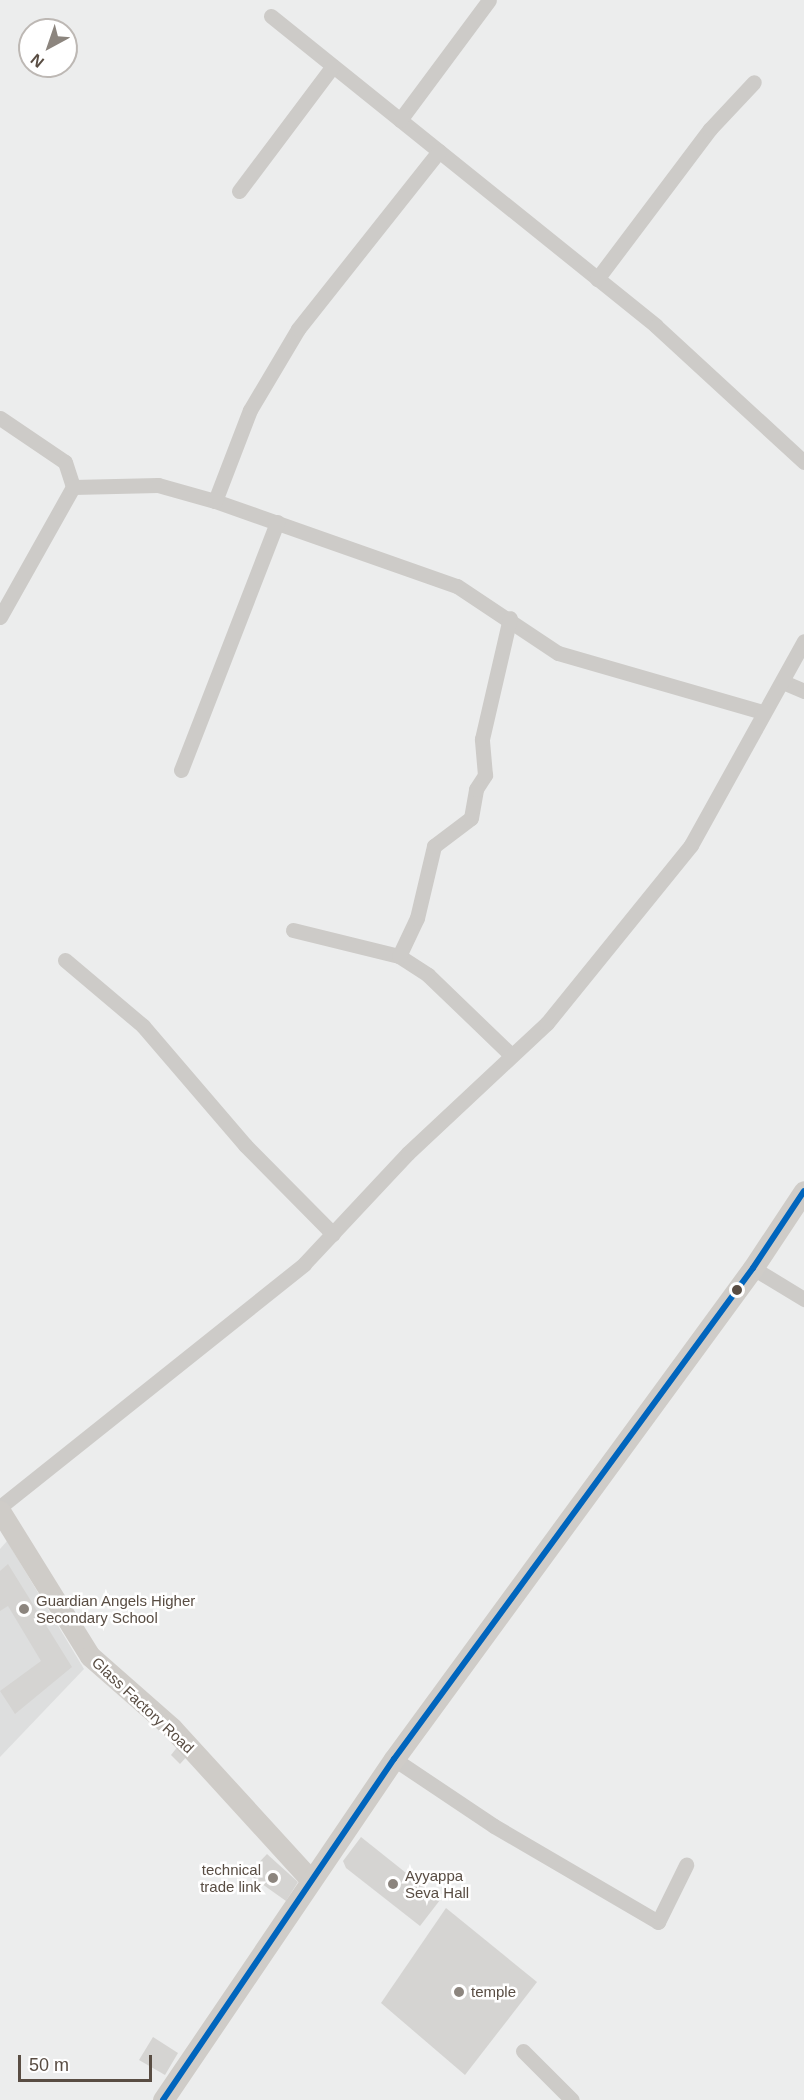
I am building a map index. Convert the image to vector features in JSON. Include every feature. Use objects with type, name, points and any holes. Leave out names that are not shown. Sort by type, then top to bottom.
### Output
[{"type":"main road","points":[[163,2100],[394,1759],[753,1268],[804,1191]]},
{"type":"main road","name":"Glass Factory Road","points":[[0,1509],[90,1656],[172,1728],[311,1880]]},
{"type":"street","points":[[400,120],[489,0]]},
{"type":"street","points":[[271,16],[597,279],[804,462]]},
{"type":"street","points":[[239,191],[333,66]]},
{"type":"street","points":[[597,279],[710,129],[754,82]]},
{"type":"street","points":[[215,501],[250,410],[298,329],[439,151]]},
{"type":"street","points":[[0,418],[65,462],[74,487],[0,617]]},
{"type":"street","points":[[74,487],[158,485],[215,501],[446,582],[510,618],[558,653],[763,712]]},
{"type":"street","points":[[181,770],[277,522]]},
{"type":"street","points":[[399,956],[417,918],[434,846],[471,818],[476,789],[485,775],[482,740],[510,618]]},
{"type":"street","points":[[0,1509],[304,1264],[408,1153],[547,1023],[691,845],[763,712],[783,682],[804,640]]},
{"type":"street","points":[[783,682],[804,691]]},
{"type":"street","points":[[293,930],[399,956],[428,975],[511,1055]]},
{"type":"street","points":[[65,960],[143,1026],[245,1145],[333,1234]]},
{"type":"street","points":[[753,1268],[804,1299]]},
{"type":"street","points":[[394,1759],[494,1826],[658,1922],[686,1865]]},
{"type":"street","points":[[523,2050],[572,2100]]},
{"type":"shaded area","name":"Guardian Angels Higher Secondary School","points":[[7,1541],[84,1669],[0,1757],[0,1549]]},
{"type":"building","points":[[8,1564],[72,1667],[15,1714],[0,1691],[41,1661],[8,1606],[0,1611],[0,1571]]},
{"type":"building","points":[[179,1745],[189,1754],[180,1764],[171,1755]]},
{"type":"building","name":"Ayyappa Seva Hall","points":[[361,1837],[440,1900],[420,1926],[346,1868],[343,1861]]},
{"type":"building","name":"technical trade link","points":[[267,1854],[298,1882],[286,1901],[248,1874]]},
{"type":"building","name":"temple","points":[[446,1908],[537,1982],[465,2075],[381,2003]]},
{"type":"building","points":[[153,2037],[178,2053],[165,2075],[139,2060]]},
{"type":"transit line","points":[[163,2100],[394,1759],[753,1268],[804,1191]]},
{"type":"place","name":"Guardian Angels Higher Secondary School","points":[[24,1609]]},
{"type":"place","name":"technical trade link","points":[[273,1878]]},
{"type":"place","name":"Ayyappa Seva Hall","points":[[393,1884]]},
{"type":"place","name":"temple","points":[[459,1992]]}]
